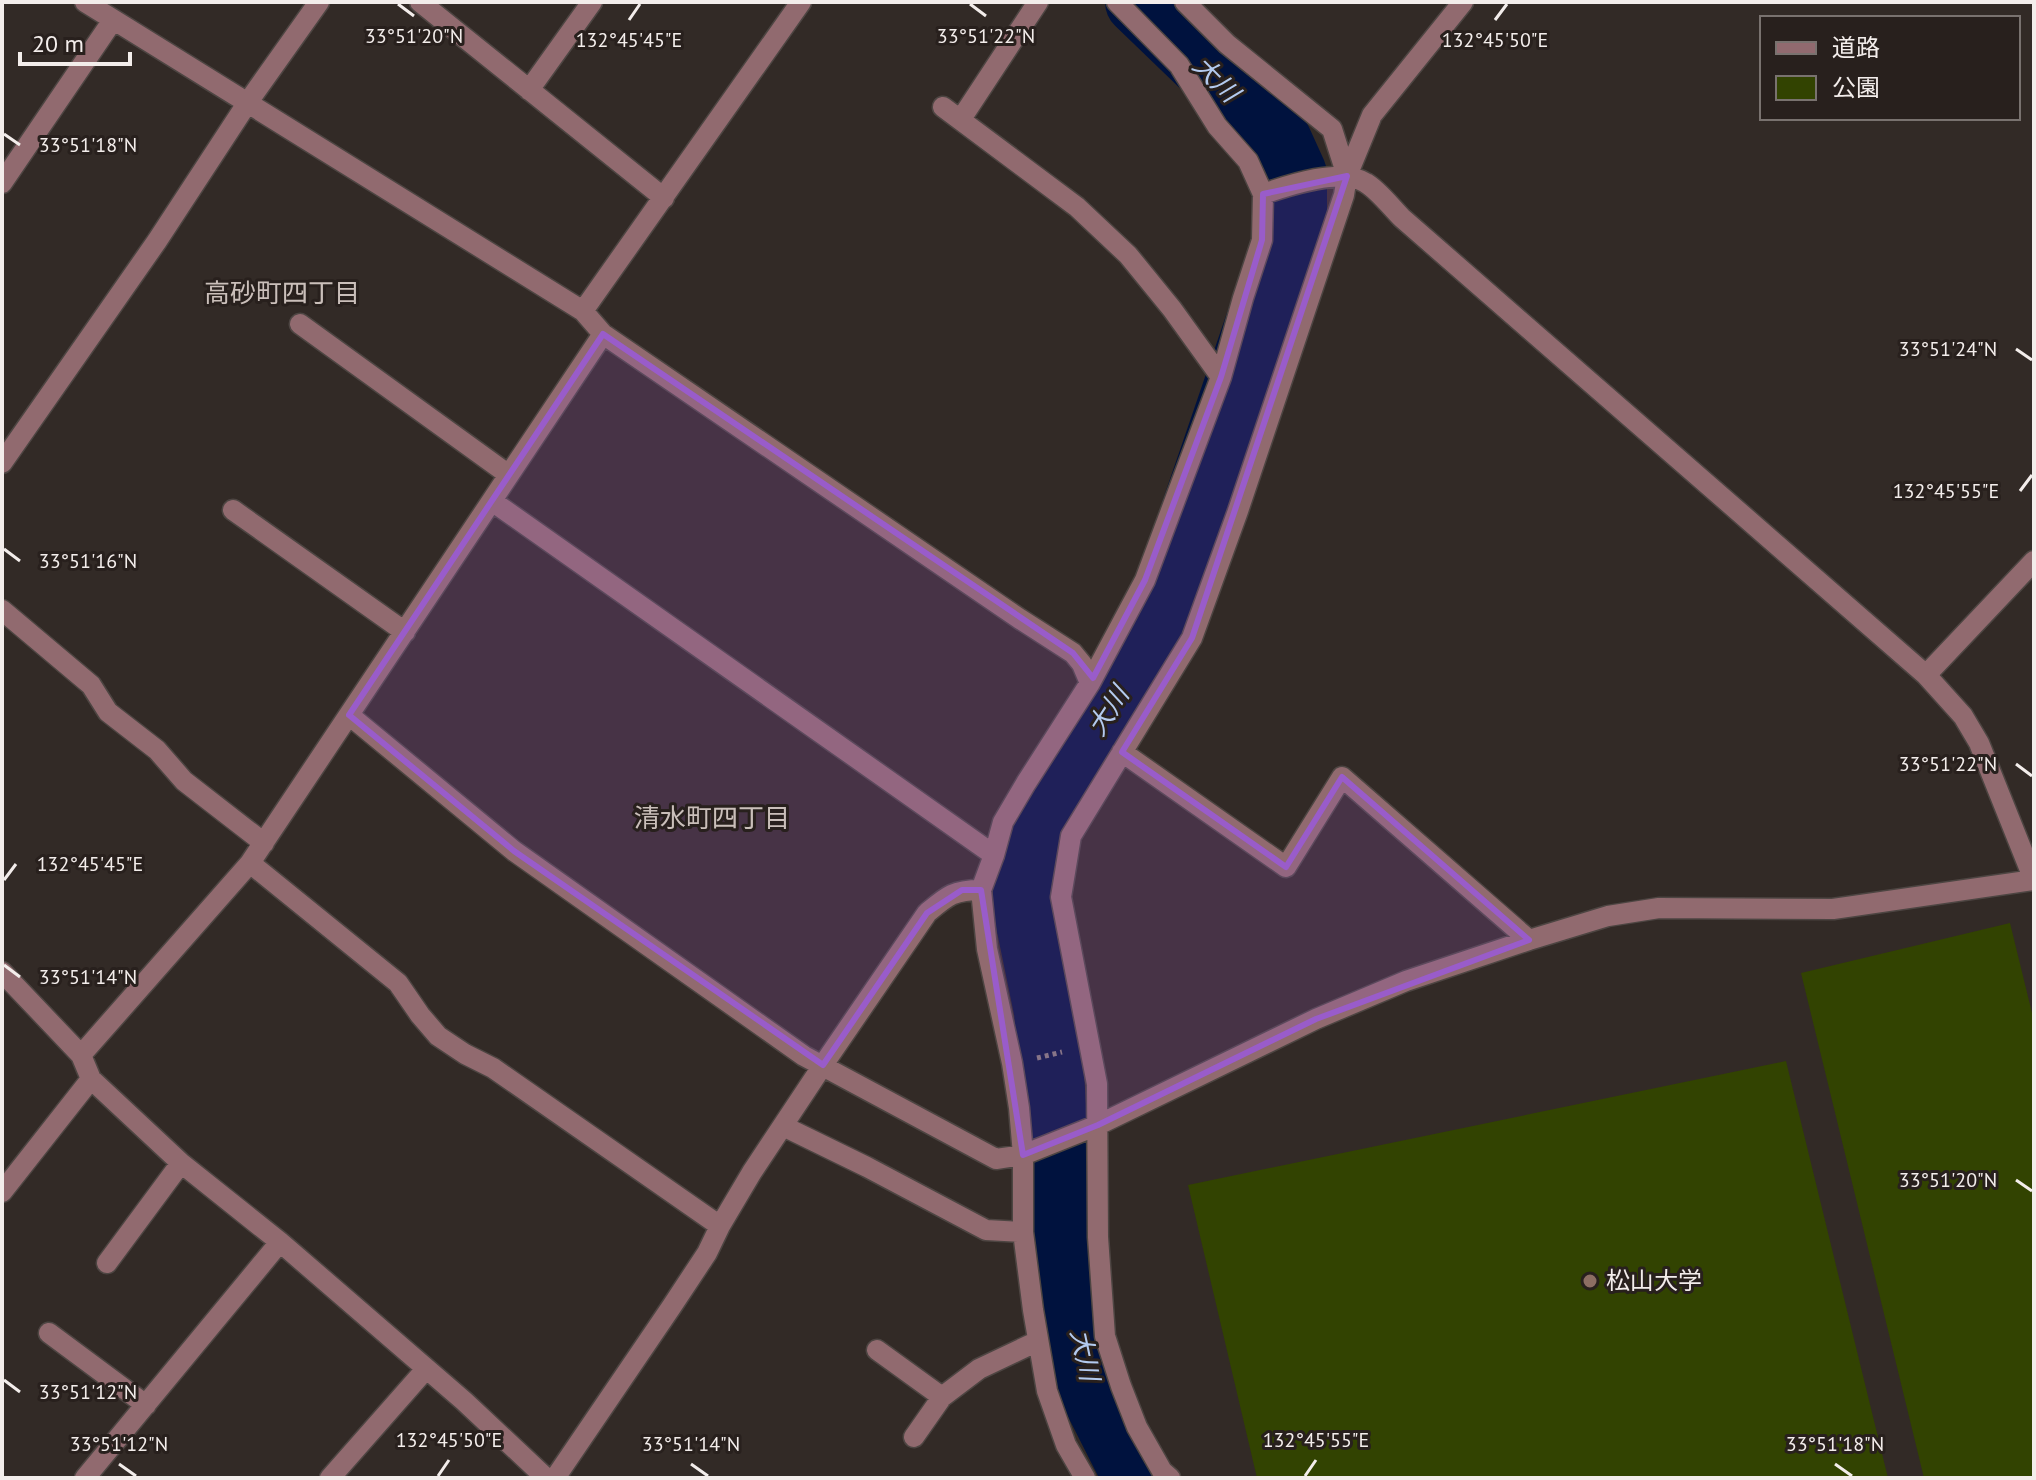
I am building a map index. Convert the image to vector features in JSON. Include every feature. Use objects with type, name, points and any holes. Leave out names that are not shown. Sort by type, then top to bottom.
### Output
[{"type":"street","points":[[85,2],[583,311],[603,334],[1073,653],[1082,664],[1090,683]]},
{"type":"street","points":[[2,463],[319,2]]},
{"type":"street","points":[[420,2],[664,198]]},
{"type":"street","points":[[529,90],[592,2]]},
{"type":"street","points":[[583,311],[801,2]]},
{"type":"street","points":[[961,119],[1038,2]]},
{"type":"street","points":[[1085,1478],[1066,1445],[1047,1391],[1038,1341],[1023,1232],[1032,1151],[987,949],[981,890],[1003,822],[1090,683],[1145,580],[1221,377],[1262,240],[1270,191],[1217,126],[1179,65],[1117,2]]},
{"type":"street","points":[[1185,2],[1227,44],[1332,129],[1347,176]]},
{"type":"street","points":[[1170,1478],[1162,1471],[1137,1427],[1105,1336],[1093,1127],[1097,1084],[1061,897],[1071,836],[1192,638],[1238,511],[1344,195],[1347,176],[1372,115],[1463,2]]},
{"type":"street","points":[[2,183],[113,20]]},
{"type":"street","points":[[943,107],[1077,207],[1128,255],[1221,377]]},
{"type":"street","points":[[349,715],[514,851],[804,1056],[996,1159],[1032,1151],[1093,1127],[1316,1019],[1406,981],[1608,916],[1659,908],[1833,909],[2034,880],[1979,743],[1963,716],[1926,675],[1402,218],[1366,182],[1347,176],[1321,178],[1270,191]]},
{"type":"street","points":[[300,324],[509,475]]},
{"type":"street","points":[[81,1055],[250,863],[603,334]]},
{"type":"street","points":[[492,501],[994,855]]},
{"type":"street","points":[[233,510],[405,632]]},
{"type":"street","points":[[1926,675],[2034,561]]},
{"type":"street","points":[[2,610],[91,685],[108,712],[157,750],[184,781],[264,843]]},
{"type":"street","points":[[1122,752],[1286,867],[1342,777],[1529,940]]},
{"type":"street","points":[[250,863],[398,983],[438,1036],[493,1068],[720,1226]]},
{"type":"street","points":[[555,1478],[707,1253],[720,1226],[823,1065],[927,913],[945,898],[962,890],[981,890]]},
{"type":"street","points":[[2,972],[81,1055],[91,1079],[181,1163],[280,1242],[546,1478]]},
{"type":"street","points":[[2,1192],[91,1079]]},
{"type":"street","points":[[783,1126],[986,1230],[1023,1232]]},
{"type":"street","points":[[107,1263],[181,1163]]},
{"type":"street","points":[[85,1478],[280,1242]]},
{"type":"street","points":[[49,1333],[146,1405]]},
{"type":"street","points":[[914,1437],[942,1397],[979,1369],[1038,1341]]},
{"type":"street","points":[[877,1350],[942,1397]]},
{"type":"street","points":[[330,1478],[426,1369]]},
{"type":"path","points":[[1032,1059],[1075,1050]]},
{"type":"highlighted area","points":[[1347,176],[1192,638],[1122,752],[1286,867],[1342,777],[1529,940],[1316,1019],[1098,1125],[1023,1155],[981,890],[962,890],[927,913],[823,1065],[514,851],[349,715],[603,334],[1073,653],[1093,678],[1145,580],[1221,377],[1262,240],[1263,194]]},
{"type":"green space","points":[[2010,923],[2034,1021],[2034,1478],[1924,1478],[1801,973]]},
{"type":"green space","points":[[1786,1061],[1888,1478],[1257,1478],[1188,1185]]},
{"type":"waterway","name":"大川","points":[[1136,1478],[1089,1385],[1060,1216],[1047,1011],[1025,904],[1031,830],[1129,678],[1159,613],[1294,219],[1294,174],[1279,141],[1138,2]]},
{"type":"place","name":"松山大学","points":[[1590,1281]]},
{"type":"district","name":"高砂町四丁目","points":[[282,293]]},
{"type":"district","name":"清水町四丁目","points":[[712,818]]}]
